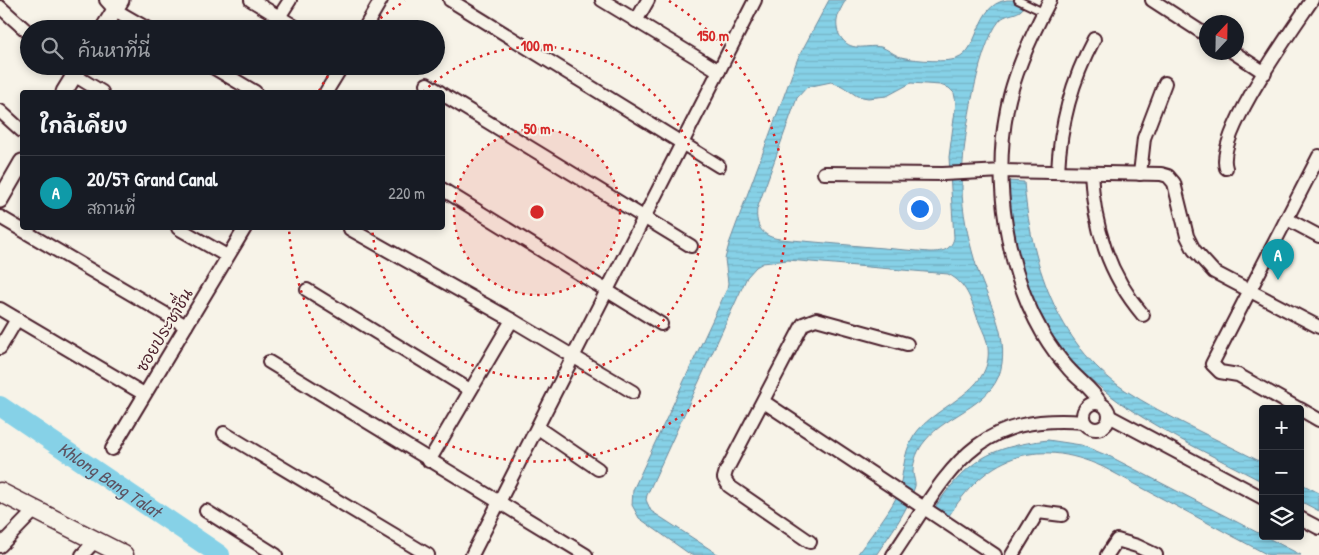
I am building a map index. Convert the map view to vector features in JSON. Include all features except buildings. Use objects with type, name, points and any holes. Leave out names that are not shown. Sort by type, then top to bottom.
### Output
[{"type":"main road","points":[[0,492],[124,555]]},
{"type":"street","points":[[251,0],[284,20]]},
{"type":"street","points":[[279,17],[290,0]]},
{"type":"street","points":[[369,20],[381,0]]},
{"type":"street","points":[[450,0],[719,166]]},
{"type":"street","points":[[602,0],[719,71]]},
{"type":"street","points":[[636,21],[648,0]]},
{"type":"street","points":[[472,555],[755,0]]},
{"type":"street","points":[[1050,0],[1016,78],[1007,108],[1003,136],[1003,171],[1008,242],[1028,305],[1053,350],[1068,368],[1095,393],[1101,404],[1106,407],[1109,416],[1108,422],[1100,428],[1091,428],[1084,422],[1082,416],[1088,404],[1101,404]]},
{"type":"street","points":[[1152,0],[1199,30]]},
{"type":"street","points":[[1226,168],[1223,159],[1231,134],[1265,73],[1312,0]]},
{"type":"street","points":[[107,20],[114,3],[136,20]]},
{"type":"street","points":[[0,7],[20,25]]},
{"type":"street","points":[[1058,172],[1061,129],[1072,87],[1094,39]]},
{"type":"street","points":[[1244,59],[1265,73]]},
{"type":"street","points":[[65,90],[71,75]]},
{"type":"street","points":[[81,75],[99,90]]},
{"type":"street","points":[[226,75],[252,90]]},
{"type":"street","points":[[327,90],[336,75]]},
{"type":"street","points":[[1140,174],[1144,138],[1165,83]]},
{"type":"street","points":[[427,84],[436,90]]},
{"type":"street","points":[[445,95],[691,246]]},
{"type":"street","points":[[0,111],[20,129]]},
{"type":"street","points":[[1293,405],[1238,375],[1220,372],[1212,364],[1248,289],[1319,156]]},
{"type":"street","points":[[0,200],[20,165]]},
{"type":"street","points":[[824,173],[944,174],[1003,171],[1168,176],[1174,183],[1182,220],[1194,250],[1214,272],[1226,281],[1248,289],[1319,327]]},
{"type":"street","points":[[1091,173],[1093,204],[1102,244],[1119,284],[1143,315]]},
{"type":"street","points":[[445,191],[661,324]]},
{"type":"street","points":[[0,217],[20,229]]},
{"type":"street","points":[[1286,219],[1319,236]]},
{"type":"street","points":[[22,230],[186,326]]},
{"type":"street","points":[[182,230],[227,256]]},
{"type":"street","name":"ซอยประชาชื่น","points":[[112,449],[244,230]]},
{"type":"street","points":[[352,230],[512,320],[633,392]]},
{"type":"street","points":[[307,290],[470,390]]},
{"type":"street","points":[[0,309],[144,394]]},
{"type":"street","points":[[0,348],[17,319]]},
{"type":"street","points":[[810,542],[726,482],[726,472],[764,402],[800,328],[808,321],[816,319],[907,344]]},
{"type":"street","points":[[429,461],[512,320]]},
{"type":"street","points":[[269,362],[586,555]]},
{"type":"street","points":[[764,402],[995,555]]},
{"type":"street","points":[[1304,411],[1319,420]]},
{"type":"street","points":[[1109,416],[1259,496]]},
{"type":"street","points":[[893,555],[946,476],[962,456],[988,438],[1034,422],[1057,420],[1084,422]]},
{"type":"street","points":[[538,428],[598,468]]},
{"type":"street","points":[[224,432],[428,555]]},
{"type":"street","points":[[0,546],[36,509]]},
{"type":"street","points":[[206,512],[276,555]]},
{"type":"street","points":[[1012,555],[1038,512],[1062,515]]},
{"type":"street","points":[[1304,520],[1319,528]]},
{"type":"street","points":[[82,555],[96,540]]},
{"type":"street","points":[[1107,555],[1117,540],[1137,546],[1156,555]]},
{"type":"lane","points":[[1018,0],[1044,12]]},
{"type":"water","points":[[829,0],[846,0],[837,19],[837,29],[842,39],[851,46],[876,46],[898,56],[916,60],[939,61],[961,57],[968,50],[982,20],[996,4],[1007,0],[1030,0],[1020,11],[1000,20],[991,34],[977,76],[967,126],[962,171],[964,215],[978,271],[998,323],[1003,349],[1002,363],[998,377],[991,389],[970,407],[935,431],[920,448],[914,464],[915,484],[912,495],[898,522],[876,555],[857,555],[896,498],[907,451],[914,436],[936,414],[974,385],[983,373],[988,359],[986,339],[967,292],[959,282],[948,274],[788,260],[763,263],[756,267],[747,277],[647,495],[646,500],[651,511],[719,555],[691,555],[639,518],[632,505],[633,490],[727,289],[725,259],[729,244],[798,58]],"holes":[[[831,82],[842,86],[857,96],[868,98],[887,96],[911,83],[940,85],[949,88],[954,93],[956,103],[949,157],[954,238],[951,246],[941,251],[929,252],[780,239],[769,236],[761,230],[757,221],[757,209],[797,98],[807,87]]]},
{"type":"water","points":[[1008,181],[1024,182],[1033,241],[1040,270],[1051,298],[1064,324],[1081,349],[1101,371],[1141,400],[1259,461],[1259,480],[1154,424],[1120,402],[1088,377],[1061,348],[1039,315],[1022,275],[1011,216]]},
{"type":"water","points":[[1048,440],[1081,445],[1111,457],[1259,533],[1259,540],[1272,540],[1301,555],[1268,555],[1103,467],[1078,458],[1055,453],[1033,453],[1013,458],[995,467],[978,480],[947,519],[933,510],[957,479],[981,459],[994,452],[1027,443]]},
{"type":"water","points":[[1304,485],[1319,493],[1319,511],[1304,503]]},
{"type":"waterway","name":"Khlong Bang Talat","points":[[0,406],[220,555]]},
{"type":"place","name":"20/57 Grand Canal","points":[[1278,280]]}]
